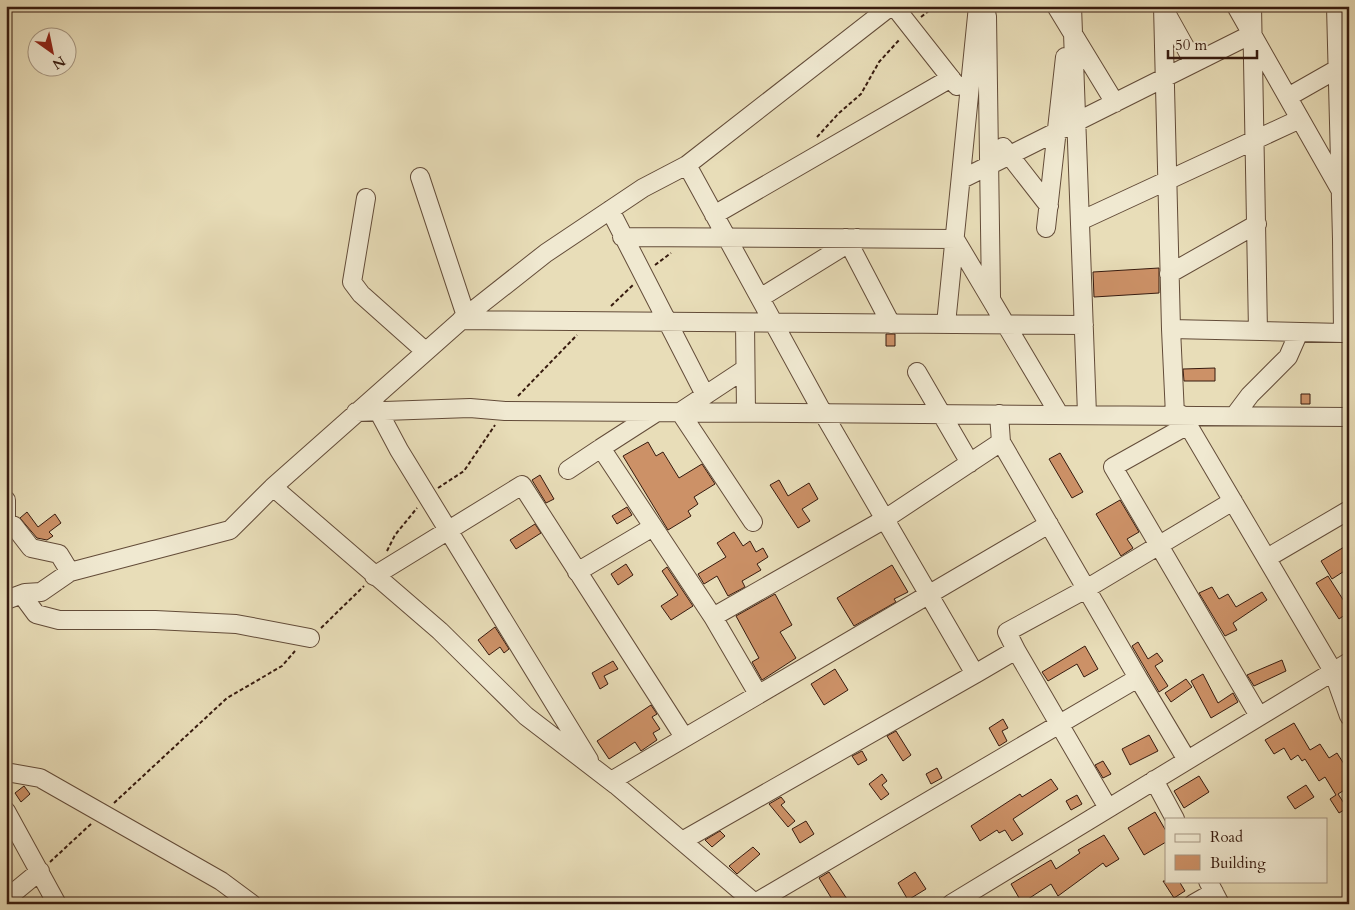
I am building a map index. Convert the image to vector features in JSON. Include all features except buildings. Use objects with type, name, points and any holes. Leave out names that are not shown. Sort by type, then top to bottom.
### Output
[{"type":"street","points":[[375,405],[425,351],[546,253],[643,188],[687,165],[892,6],[951,78],[1049,206]]},
{"type":"street","points":[[946,324],[978,6]]},
{"type":"street","points":[[986,6],[991,298]]},
{"type":"street","points":[[1056,6],[1115,102]]},
{"type":"street","points":[[1072,6],[1071,31],[1087,414]]},
{"type":"street","points":[[1236,6],[1300,119],[1343,185]]},
{"type":"street","points":[[1252,6],[1258,331]]},
{"type":"street","points":[[1171,329],[1346,333],[1343,185],[1345,151],[1343,32],[1336,6]]},
{"type":"street","points":[[1162,7],[1194,63]]},
{"type":"street","points":[[1162,7],[1171,329],[1182,418],[1334,671],[1349,716]]},
{"type":"street","points":[[1046,228],[1071,31]]},
{"type":"street","points":[[962,179],[1252,34]]},
{"type":"street","points":[[1288,97],[1344,65]]},
{"type":"street","points":[[714,215],[951,78]]},
{"type":"street","points":[[1080,221],[1300,119]]},
{"type":"street","points":[[687,165],[823,413],[974,674]]},
{"type":"street","points":[[420,177],[464,318]]},
{"type":"street","points":[[366,198],[352,282],[360,294],[425,351]]},
{"type":"street","points":[[610,210],[622,237],[705,396]]},
{"type":"street","points":[[1170,274],[1257,224]]},
{"type":"street","points":[[622,237],[851,240],[955,239]]},
{"type":"street","points":[[955,239],[1059,414]]},
{"type":"street","points":[[760,298],[851,240]]},
{"type":"street","points":[[851,240],[891,324]]},
{"type":"street","points":[[464,318],[593,322],[1084,325]]},
{"type":"street","points":[[745,323],[746,412]]},
{"type":"street","points":[[1234,415],[1250,395],[1288,357],[1299,332]]},
{"type":"street","points":[[680,412],[745,369]]},
{"type":"street","points":[[917,372],[970,463]]},
{"type":"street","points":[[375,405],[448,530],[594,768]]},
{"type":"street","points":[[14,597],[41,592],[70,572],[230,530],[273,487],[356,412],[375,405],[505,411],[1087,414],[1182,418],[1234,415],[1349,417]]},
{"type":"street","points":[[568,470],[657,412]]},
{"type":"street","points":[[680,412],[752,522]]},
{"type":"street","points":[[999,414],[1001,442],[1187,760]]},
{"type":"street","points":[[1182,418],[1113,467],[1259,716]]},
{"type":"street","points":[[713,617],[885,519],[1001,442]]},
{"type":"street","points":[[601,448],[713,617],[758,694]]},
{"type":"street","points":[[374,576],[522,485],[684,738]]},
{"type":"street","points":[[273,487],[440,631],[526,716],[611,781],[756,903],[1138,678]]},
{"type":"street","points":[[6,500],[6,517]]},
{"type":"street","points":[[1108,808],[1007,632],[1086,589],[1233,501]]},
{"type":"street","points":[[1267,558],[1349,510]]},
{"type":"street","points":[[611,781],[1049,524]]},
{"type":"street","points":[[6,529],[14,526],[31,548],[59,554],[70,572]]},
{"type":"street","points":[[577,572],[653,527]]},
{"type":"street","points":[[14,597],[36,614],[59,620],[155,620],[236,624],[310,638]]},
{"type":"street","points":[[682,841],[1016,650]]},
{"type":"street","points":[[951,904],[1349,662]]},
{"type":"street","points":[[6,772],[40,778],[221,881],[252,904]]},
{"type":"street","points":[[1154,780],[1174,818]]},
{"type":"street","points":[[6,811],[58,904]]},
{"type":"street","points":[[6,898],[40,871]]},
{"type":"street","points":[[1193,904],[1214,892]]},
{"type":"path","points":[[812,142],[860,94],[879,62],[935,6]]},
{"type":"path","points":[[386,552],[395,535],[427,495],[464,471],[505,411],[554,356],[643,276],[677,248],[695,237]]},
{"type":"path","points":[[40,871],[227,698],[282,666],[343,609],[374,576]]}]
